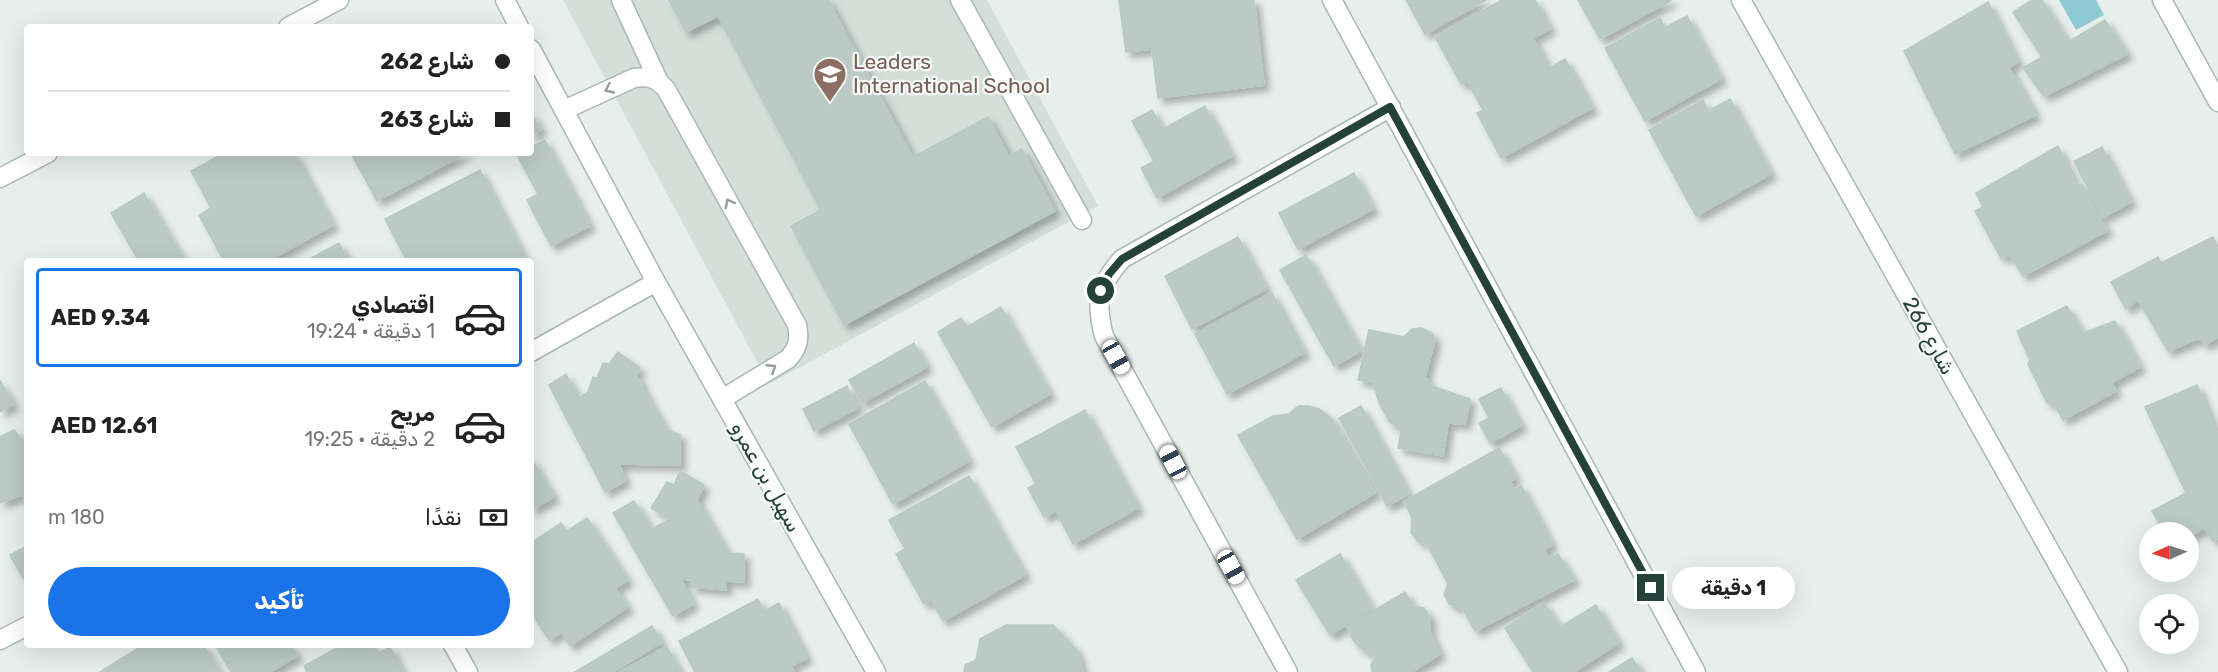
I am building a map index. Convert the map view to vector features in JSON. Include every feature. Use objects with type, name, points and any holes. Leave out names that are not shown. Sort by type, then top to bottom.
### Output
[{"type":"street","points":[[294,24],[339,0]]},
{"type":"street","points":[[505,0],[517,24]]},
{"type":"street","points":[[621,0],[658,80],[666,89],[796,325],[799,337],[797,350],[722,399]]},
{"type":"street","points":[[960,0],[1082,220]]},
{"type":"street","points":[[1332,0],[1696,672]]},
{"type":"street","name":"شارع 266","points":[[1741,0],[2118,672]]},
{"type":"street","points":[[2162,0],[2218,102]]},
{"type":"street","name":"سهيل بن عمرو","points":[[534,55],[656,282],[876,672]]},
{"type":"street","points":[[564,110],[634,78],[646,76],[658,80]]},
{"type":"street","points":[[1288,672],[1104,336],[1098,314],[1101,291],[1109,274],[1122,259],[1390,107]]},
{"type":"street","points":[[0,178],[42,156]]},
{"type":"street","points":[[534,350],[656,282]]},
{"type":"street","points":[[0,640],[24,628]]},
{"type":"street","points":[[455,648],[468,672]]},
{"type":"shaded area","name":"Leaders International School","points":[[563,0],[987,0],[1098,206],[769,384]]},
{"type":"water","points":[[2059,0],[2096,0],[2104,15],[2076,30]]},
{"type":"building","points":[[669,0],[828,0],[913,157],[988,117],[1009,156],[1022,149],[1055,211],[844,325],[791,226],[821,210],[718,16],[686,32]]},
{"type":"building","points":[[1119,0],[1254,0],[1264,85],[1158,98],[1152,49],[1126,52]]},
{"type":"building","points":[[1406,0],[1486,0],[1425,34]]},
{"type":"building","points":[[1502,0],[1535,0],[1550,29],[1533,38],[1549,68],[1565,59],[1592,108],[1501,158],[1477,113],[1483,110],[1467,81],[1461,84],[1435,37]]},
{"type":"building","points":[[1578,0],[1672,0],[1600,39]]},
{"type":"building","points":[[2032,0],[2042,0],[2068,42],[2105,20],[2127,54],[2044,96],[2023,68],[2042,57],[2013,12]]},
{"type":"building","points":[[1988,2],[2018,62],[2009,67],[2036,115],[1955,154],[1904,51]]},
{"type":"building","points":[[1687,16],[1721,79],[1645,121],[1605,48],[1660,18],[1664,28]]},
{"type":"building","points":[[1730,99],[1771,174],[1696,216],[1649,130],[1703,100],[1708,111]]},
{"type":"building","points":[[1205,106],[1232,156],[1157,198],[1141,168],[1154,161],[1132,121],[1152,110],[1163,129]]},
{"type":"building","points":[[534,118],[541,130],[534,134]]},
{"type":"building","points":[[545,140],[590,226],[551,246],[527,200],[538,194],[518,156],[534,156],[534,146]]},
{"type":"building","points":[[2058,146],[2076,185],[2082,184],[2107,231],[2023,276],[2010,255],[2001,258],[1975,211],[1983,207],[1976,193]]},
{"type":"building","points":[[2102,147],[2131,202],[2103,217],[2074,161]]},
{"type":"building","points":[[218,156],[296,156],[333,225],[273,258],[222,258],[199,215],[211,208],[191,171]]},
{"type":"building","points":[[353,156],[460,156],[377,201]]},
{"type":"building","points":[[480,170],[524,258],[405,258],[385,219]]},
{"type":"building","points":[[1354,173],[1373,209],[1298,249],[1279,213]]},
{"type":"building","points":[[144,193],[182,258],[137,258],[111,213]]},
{"type":"building","points":[[1238,237],[1266,289],[1192,329],[1165,276]]},
{"type":"building","points":[[2213,237],[2218,247],[2218,337],[2205,345],[2199,338],[2168,351],[2138,300],[2126,309],[2111,282],[2158,257],[2161,263]]},
{"type":"building","points":[[339,243],[346,258],[312,258]]},
{"type":"building","points":[[1306,255],[1361,351],[1334,366],[1280,270]]},
{"type":"building","points":[[1272,293],[1304,353],[1227,394],[1195,334]]},
{"type":"building","points":[[2067,306],[2116,391],[2063,420],[2054,403],[2047,403],[2028,364],[2030,361],[2017,331]]},
{"type":"building","points":[[1001,307],[1050,394],[992,427],[938,332],[961,318],[967,327]]},
{"type":"building","points":[[2115,321],[2140,367],[2111,383],[2083,333]]},
{"type":"building","points":[[1421,328],[1432,333],[1435,340],[1425,377],[1432,386],[1470,399],[1465,424],[1448,423],[1443,456],[1398,448],[1401,430],[1389,421],[1379,403],[1373,382],[1358,380],[1369,330],[1404,337],[1412,329]]},
{"type":"building","points":[[914,343],[927,367],[862,403],[849,380]]},
{"type":"building","points":[[618,352],[640,368],[636,377],[642,382],[642,387],[666,429],[680,435],[680,465],[619,464],[625,481],[605,492],[549,385],[566,374],[578,398],[588,392],[593,377],[597,378],[603,363],[609,364]]},
{"type":"building","points":[[0,380],[13,405],[0,412]]},
{"type":"building","points":[[925,381],[969,461],[893,504],[849,424]]},
{"type":"building","points":[[2197,385],[2218,435],[2218,538],[2213,541],[2204,528],[2199,531],[2199,522],[2158,522],[2152,511],[2186,493],[2145,407]]},
{"type":"building","points":[[847,386],[858,408],[814,431],[803,409]]},
{"type":"building","points":[[1501,388],[1521,426],[1490,443],[1479,423],[1489,418],[1479,399]]},
{"type":"building","points":[[1298,406],[1319,409],[1331,418],[1375,493],[1297,539],[1238,435],[1273,416],[1289,414]]},
{"type":"building","points":[[1361,406],[1409,494],[1387,506],[1339,418]]},
{"type":"building","points":[[1085,410],[1138,508],[1073,544],[1056,511],[1044,517],[1028,488],[1036,484],[1016,447]]},
{"type":"building","points":[[14,430],[24,442],[24,500],[22,495],[0,503],[0,437]]},
{"type":"building","points":[[1499,448],[1516,478],[1510,481],[1515,490],[1521,485],[1552,545],[1544,550],[1550,559],[1558,554],[1574,580],[1475,631],[1462,608],[1449,604],[1444,594],[1448,584],[1427,544],[1418,541],[1411,533],[1412,518],[1404,501]]},
{"type":"building","points":[[534,463],[554,497],[534,508]]},
{"type":"building","points":[[680,471],[704,485],[697,500],[728,553],[744,554],[744,582],[726,581],[726,590],[692,587],[692,580],[681,579],[693,604],[673,616],[613,513],[634,501],[652,529],[670,519],[651,508],[667,482],[674,485]]},
{"type":"building","points":[[969,476],[1025,575],[943,621],[931,600],[924,604],[896,554],[905,549],[889,520]]},
{"type":"building","points":[[587,518],[628,580],[615,588],[628,607],[570,646],[561,632],[549,640],[534,617],[534,541],[561,523],[567,531]]},
{"type":"building","points":[[24,548],[24,578],[23,578],[10,555]]},
{"type":"building","points":[[1340,554],[1373,609],[1330,635],[1296,580]]},
{"type":"building","points":[[1405,592],[1413,606],[1424,608],[1430,617],[1430,632],[1440,654],[1412,672],[1372,672],[1371,665],[1376,657],[1360,648],[1353,640],[1347,626]]},
{"type":"building","points":[[758,599],[764,611],[779,603],[807,658],[791,666],[794,672],[695,672],[679,641]]},
{"type":"building","points":[[1544,603],[1560,627],[1596,605],[1619,643],[1574,672],[1533,672],[1505,628]]},
{"type":"building","points":[[1006,625],[1053,625],[1077,651],[1083,672],[964,672],[965,665],[976,660],[980,639]]},
{"type":"building","points":[[652,626],[662,642],[613,672],[575,672]]},
{"type":"building","points":[[667,647],[680,672],[619,672]]},
{"type":"building","points":[[138,648],[205,648],[220,672],[100,672]]},
{"type":"building","points":[[217,648],[292,648],[297,656],[270,672],[231,672]]},
{"type":"building","points":[[337,648],[375,648],[378,653],[391,648],[403,672],[307,672],[304,666]]},
{"type":"building","points":[[1632,658],[1641,672],[1609,672]]},
{"type":"place","name":"Leaders International School","points":[[830,103]]},
{"type":"route","points":[[1101,291],[1109,274],[1122,259],[1390,107],[1651,588]]}]
